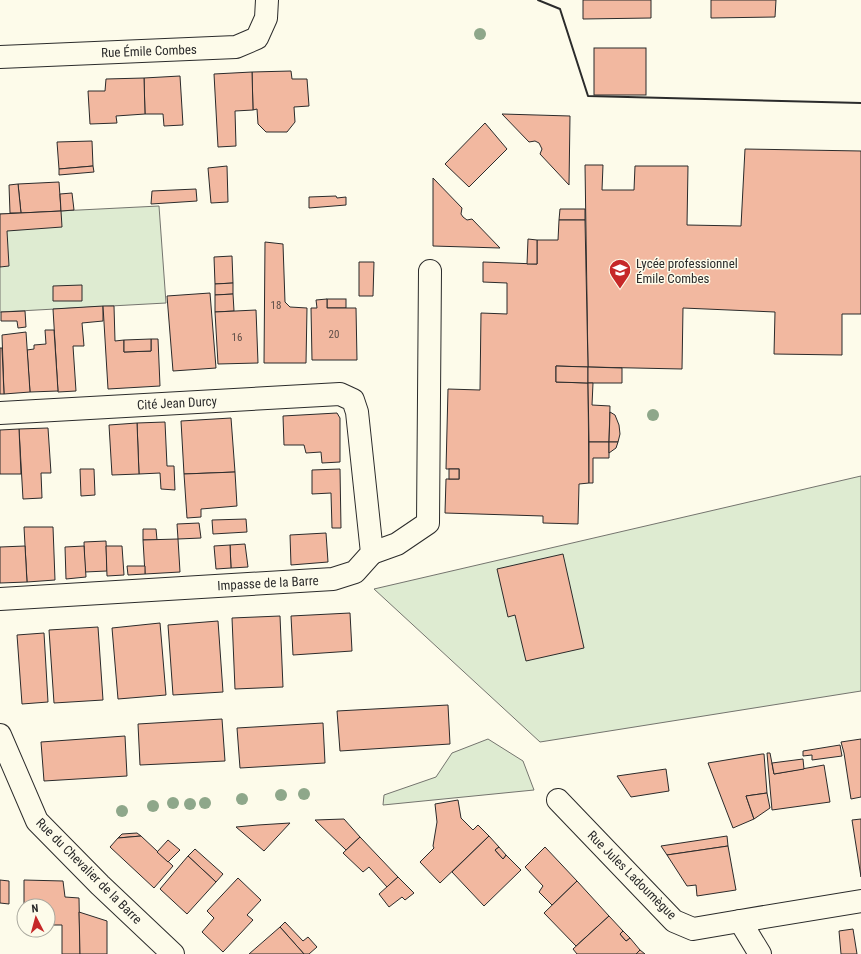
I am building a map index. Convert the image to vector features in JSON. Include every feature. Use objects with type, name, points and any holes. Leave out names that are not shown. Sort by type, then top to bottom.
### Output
[{"type":"street","name":"Rue Émile Combes","points":[[0,57],[236,47],[256,38],[266,18],[268,0]]},
{"type":"street","points":[[372,552],[396,544],[428,523],[430,271]]},
{"type":"street","name":"Cité Jean Durcy","points":[[0,412],[340,394],[354,400],[357,412],[372,552]]},
{"type":"street","name":"Impasse de la Barre","points":[[0,599],[333,579],[355,572],[372,552]]},
{"type":"street","name":"Rue du Chevalier de la Barre","points":[[0,735],[36,821],[100,885],[173,954]]},
{"type":"street","name":"Rue Jules Ladoumègue","points":[[558,800],[674,921],[693,928],[861,901]]},
{"type":"street","points":[[740,920],[760,954]]},
{"type":"green space","points":[[159,206],[166,303],[0,312],[0,214]]},
{"type":"green space","points":[[861,476],[861,691],[540,742],[374,589]]},
{"type":"green space","points":[[488,739],[523,761],[534,790],[383,805],[384,795],[436,777],[452,753]]},
{"type":"building","points":[[583,0],[651,0],[651,18],[583,19]]},
{"type":"building","points":[[711,0],[776,0],[775,17],[711,18]]},
{"type":"building","points":[[594,48],[646,48],[646,95],[594,95]]},
{"type":"building","points":[[291,71],[292,79],[307,79],[309,106],[294,107],[295,122],[287,132],[266,132],[258,124],[257,109],[253,110],[252,72]]},
{"type":"building","points":[[252,72],[253,110],[235,111],[236,146],[218,147],[214,74]]},
{"type":"building","points":[[180,76],[183,125],[164,126],[163,114],[145,114],[144,78]]},
{"type":"building","points":[[144,78],[145,114],[116,116],[117,123],[90,124],[88,91],[105,91],[106,79]]},
{"type":"building","points":[[502,114],[570,116],[569,185],[540,154],[542,149],[539,143],[535,141],[529,142]]},
{"type":"building","points":[[485,123],[507,149],[469,187],[445,164]]},
{"type":"building","points":[[92,141],[93,166],[59,169],[57,142]]},
{"type":"building","points":[[745,149],[861,151],[861,314],[842,314],[842,355],[774,354],[775,312],[683,308],[682,369],[588,367],[585,165],[603,165],[602,190],[634,190],[635,166],[688,166],[687,225],[741,226]]},
{"type":"building","points":[[93,166],[94,172],[59,175],[59,169]]},
{"type":"building","points":[[227,166],[228,202],[211,203],[208,168]]},
{"type":"building","points":[[433,178],[462,208],[461,214],[463,217],[467,220],[472,219],[500,248],[433,246]]},
{"type":"building","points":[[59,182],[61,211],[21,213],[18,184]]},
{"type":"building","points":[[18,184],[21,213],[10,213],[9,185]]},
{"type":"building","points":[[196,189],[197,201],[151,204],[152,191]]},
{"type":"building","points":[[72,193],[74,210],[61,211],[60,194]]},
{"type":"building","points":[[336,196],[337,198],[346,197],[346,205],[309,208],[309,197]]},
{"type":"building","points":[[560,209],[585,209],[585,220],[559,220]]},
{"type":"building","points":[[61,211],[62,227],[7,231],[9,266],[0,267],[0,214]]},
{"type":"building","points":[[559,220],[585,220],[588,367],[556,366],[556,382],[588,383],[589,483],[579,484],[578,524],[543,523],[543,516],[445,513],[446,479],[459,479],[459,469],[446,469],[448,389],[480,390],[481,313],[507,314],[507,283],[483,282],[483,262],[537,264],[537,240],[558,240]]},
{"type":"building","points":[[528,239],[537,240],[537,264],[527,264]]},
{"type":"building","points":[[265,242],[283,244],[285,302],[290,307],[307,308],[306,363],[264,363]]},
{"type":"building","points":[[232,256],[233,283],[215,284],[214,257]]},
{"type":"building","points":[[359,262],[374,262],[373,296],[359,296]]},
{"type":"building","points":[[233,283],[233,294],[215,295],[215,284]]},
{"type":"building","points":[[82,285],[82,301],[53,301],[53,286]]},
{"type":"building","points":[[210,293],[216,368],[173,371],[167,296]]},
{"type":"building","points":[[233,294],[234,311],[215,312],[215,295]]},
{"type":"building","points":[[327,299],[346,299],[346,308],[327,308]]},
{"type":"building","points":[[327,299],[327,308],[356,308],[357,360],[312,360],[311,308],[317,308],[316,300]]},
{"type":"building","points":[[103,306],[103,321],[82,323],[84,346],[73,346],[76,391],[58,392],[53,309]]},
{"type":"building","points":[[103,306],[114,306],[115,341],[124,340],[124,352],[151,351],[151,339],[158,339],[160,386],[108,389]]},
{"type":"building","points":[[256,310],[258,363],[218,364],[215,312]]},
{"type":"building","points":[[25,311],[26,327],[18,328],[17,321],[1,321],[1,312]]},
{"type":"building","points":[[45,330],[54,330],[58,391],[30,392],[27,350],[34,349],[34,345],[46,344]]},
{"type":"building","points":[[26,332],[30,392],[4,394],[2,335]]},
{"type":"building","points":[[151,339],[151,351],[124,352],[124,340]]},
{"type":"building","points":[[0,348],[2,348],[4,394],[0,394]]},
{"type":"building","points":[[556,366],[588,367],[588,383],[556,382]]},
{"type":"building","points":[[588,367],[622,368],[622,383],[588,383]]},
{"type":"building","points":[[588,383],[593,383],[592,405],[610,406],[609,442],[589,442]]},
{"type":"building","points":[[610,412],[615,415],[619,425],[620,434],[618,442],[609,442]]},
{"type":"building","points":[[337,413],[340,418],[340,462],[322,463],[321,452],[306,453],[304,445],[284,445],[283,416]]},
{"type":"building","points":[[231,418],[235,472],[184,474],[181,421]]},
{"type":"building","points":[[165,422],[167,466],[174,466],[175,490],[161,489],[160,473],[139,474],[137,423]]},
{"type":"building","points":[[137,423],[139,474],[112,475],[109,425]]},
{"type":"building","points":[[48,428],[51,473],[41,473],[42,498],[23,499],[19,429]]},
{"type":"building","points":[[19,429],[21,474],[0,474],[0,430]]},
{"type":"building","points":[[589,442],[609,442],[609,458],[593,458],[593,483],[589,483]]},
{"type":"building","points":[[609,442],[618,442],[616,448],[609,453]]},
{"type":"building","points":[[80,469],[94,469],[95,495],[81,496]]},
{"type":"building","points":[[340,469],[341,528],[332,528],[331,493],[312,494],[312,470]]},
{"type":"building","points":[[449,469],[459,469],[459,479],[449,479]]},
{"type":"building","points":[[235,472],[237,506],[201,509],[201,517],[187,518],[184,474]]},
{"type":"building","points":[[246,519],[247,532],[213,534],[212,520]]},
{"type":"building","points":[[199,523],[201,538],[178,539],[177,524]]},
{"type":"building","points":[[24,527],[53,527],[55,580],[27,582]]},
{"type":"building","points":[[143,529],[156,529],[157,540],[143,540]]},
{"type":"building","points":[[326,533],[328,562],[291,565],[290,535]]},
{"type":"building","points":[[178,539],[180,572],[145,574],[143,540]]},
{"type":"building","points":[[106,541],[107,571],[85,572],[84,542]]},
{"type":"building","points":[[245,544],[248,567],[231,568],[230,545]]},
{"type":"building","points":[[230,545],[231,568],[216,569],[214,546]]},
{"type":"building","points":[[25,546],[27,582],[0,583],[0,547]]},
{"type":"building","points":[[84,546],[86,577],[66,579],[65,547]]},
{"type":"building","points":[[106,546],[122,546],[124,575],[107,576]]},
{"type":"building","points":[[563,554],[584,648],[526,661],[515,615],[508,617],[497,569]]},
{"type":"building","points":[[127,566],[145,566],[145,574],[128,575]]},
{"type":"building","points":[[350,613],[352,651],[293,655],[291,616]]},
{"type":"building","points":[[280,616],[283,687],[235,689],[232,618]]},
{"type":"building","points":[[218,621],[223,692],[173,695],[168,625]]},
{"type":"building","points":[[160,623],[166,695],[118,699],[112,628]]},
{"type":"building","points":[[98,627],[103,700],[54,703],[49,630]]},
{"type":"building","points":[[44,633],[48,702],[22,704],[17,635]]},
{"type":"building","points":[[448,705],[450,744],[340,751],[337,711]]},
{"type":"building","points":[[222,719],[225,761],[140,765],[138,724]]},
{"type":"building","points":[[323,723],[325,763],[240,768],[237,728]]},
{"type":"building","points":[[125,736],[127,776],[44,781],[41,742]]},
{"type":"building","points":[[861,739],[861,797],[851,799],[841,742]]},
{"type":"building","points":[[840,745],[842,756],[812,760],[812,755],[803,756],[803,751]]},
{"type":"building","points":[[767,753],[770,753],[774,774],[824,765],[830,802],[772,810]]},
{"type":"building","points":[[764,754],[767,793],[746,796],[754,819],[733,828],[708,763]]},
{"type":"building","points":[[803,759],[804,769],[774,774],[772,763]]},
{"type":"building","points":[[666,769],[669,791],[631,797],[617,776]]},
{"type":"building","points":[[767,793],[770,808],[754,819],[746,796]]},
{"type":"building","points":[[458,800],[461,818],[473,830],[478,825],[489,836],[440,883],[420,862],[434,848],[433,846],[437,822],[435,804]]},
{"type":"building","points":[[344,819],[360,837],[346,850],[315,820]]},
{"type":"building","points":[[861,819],[861,877],[852,820]]},
{"type":"building","points":[[290,823],[264,851],[236,827],[258,825]]},
{"type":"building","points":[[137,833],[141,836],[118,838],[122,834]]},
{"type":"building","points":[[141,836],[173,866],[154,888],[110,847],[118,838]]},
{"type":"building","points":[[489,836],[499,847],[495,850],[503,859],[506,855],[521,870],[484,906],[452,872]]},
{"type":"building","points":[[727,836],[728,846],[667,855],[661,846]]},
{"type":"building","points":[[360,837],[398,877],[387,887],[369,867],[363,872],[343,853]]},
{"type":"building","points":[[168,840],[180,850],[168,862],[157,852]]},
{"type":"building","points":[[728,846],[736,890],[697,896],[696,885],[687,886],[667,855]]},
{"type":"building","points":[[499,847],[506,855],[503,859],[495,850]]},
{"type":"building","points":[[545,847],[577,881],[552,905],[539,892],[543,886],[525,867]]},
{"type":"building","points":[[195,849],[223,874],[216,882],[188,856]]},
{"type":"building","points":[[188,856],[216,882],[187,914],[160,889]]},
{"type":"building","points":[[398,877],[414,893],[405,900],[402,897],[389,907],[379,894]]},
{"type":"building","points":[[238,878],[261,900],[247,915],[253,920],[223,952],[202,932],[214,918],[207,911]]},
{"type":"building","points":[[0,880],[9,881],[9,904],[0,903]]},
{"type":"building","points":[[24,880],[63,881],[65,897],[79,898],[80,954],[62,954],[62,925],[56,925],[56,898],[24,898]]},
{"type":"building","points":[[577,881],[609,916],[576,946],[544,913]]},
{"type":"building","points":[[79,912],[107,921],[107,954],[80,954]]},
{"type":"building","points":[[609,916],[623,931],[620,934],[626,941],[630,938],[640,950],[636,954],[577,954],[573,949]]},
{"type":"building","points":[[285,922],[303,941],[308,937],[317,947],[309,954],[304,954],[280,927]]},
{"type":"building","points":[[280,927],[304,954],[249,954]]},
{"type":"building","points":[[853,929],[857,954],[841,954],[839,931]]},
{"type":"building","points":[[623,931],[630,938],[626,941],[620,934]]},
{"type":"building","points":[[640,950],[645,954],[636,954]]},
{"type":"wall","points":[[538,0],[560,9],[588,96],[861,103]]},
{"type":"place","name":"Lycée professionnel Émile Combes","points":[[620,290]]}]
